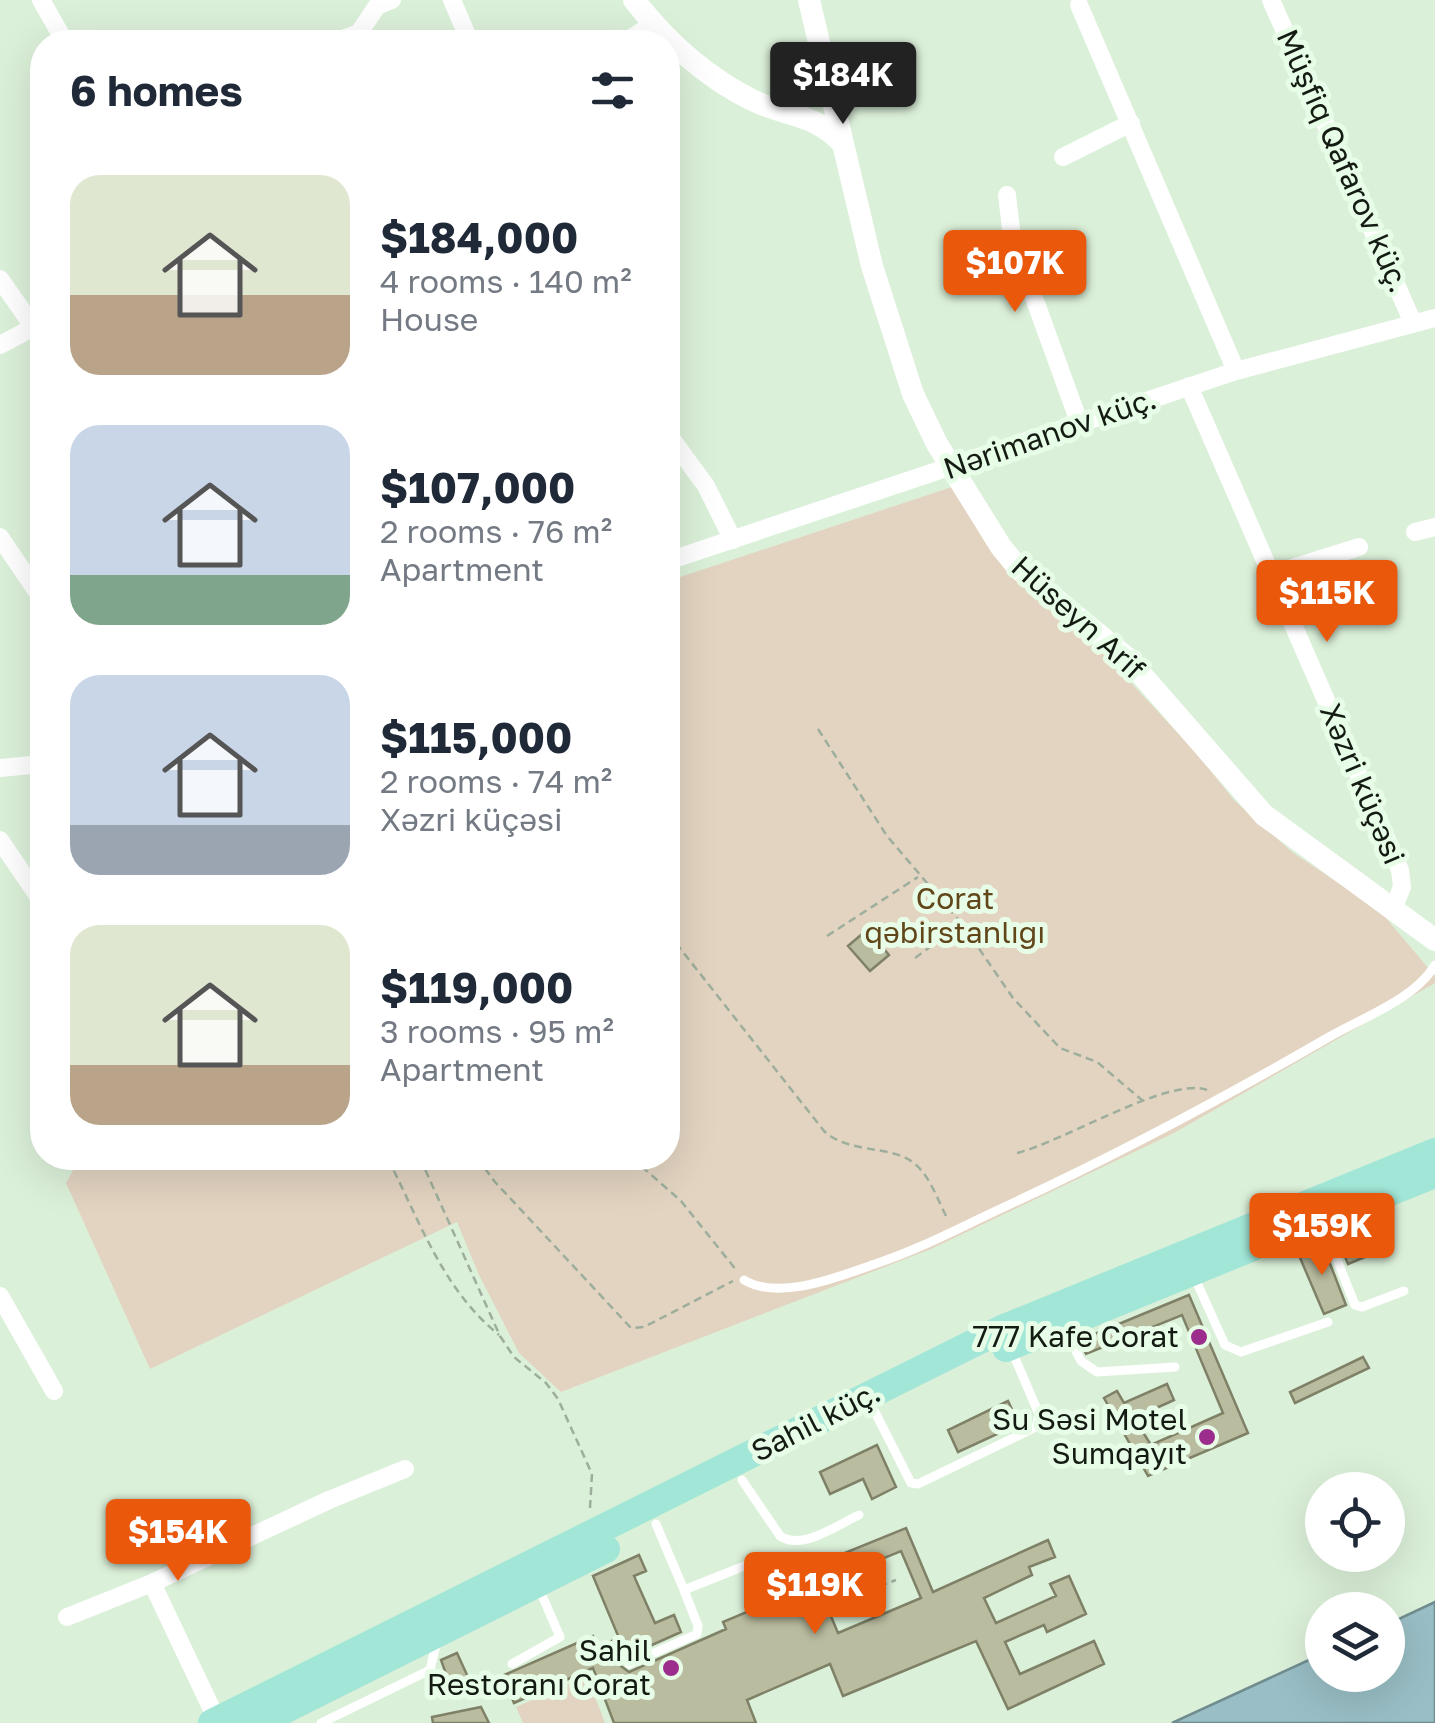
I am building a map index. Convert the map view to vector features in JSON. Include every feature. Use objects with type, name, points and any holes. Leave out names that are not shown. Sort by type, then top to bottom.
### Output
[{"type":"main road","name":"Sahil küç.","points":[[214,1722],[1002,1329],[1435,1152]]},
{"type":"main road","name":"Sahil küç.","points":[[258,1723],[1010,1346],[1435,1174]]},
{"type":"street","points":[[41,0],[58,30]]},
{"type":"street","points":[[361,30],[377,6],[392,0]]},
{"type":"street","points":[[452,0],[465,30]]},
{"type":"street","points":[[634,0],[660,30]]},
{"type":"street","name":"Hüseyn Arif","points":[[808,0],[886,314],[913,394],[951,468],[1020,570],[1127,658],[1264,815],[1435,940]]},
{"type":"street","name":"Müşfiq Qafarov küç.","points":[[1271,0],[1413,323]]},
{"type":"street","points":[[1079,5],[1236,371]]},
{"type":"street","points":[[644,30],[653,24]]},
{"type":"street","points":[[680,48],[721,84],[756,102],[827,126],[842,143]]},
{"type":"street","points":[[805,118],[825,108],[830,90]]},
{"type":"street","points":[[1063,158],[1130,123]]},
{"type":"street","points":[[1008,195],[1012,237],[1079,422]]},
{"type":"street","points":[[0,279],[30,322]]},
{"type":"street","name":"Nərimanov küç.","points":[[680,556],[1236,371],[1435,318]]},
{"type":"street","points":[[0,345],[30,336]]},
{"type":"street","name":"Xəzri küçəsi","points":[[1190,386],[1400,870],[1402,887],[1394,907]]},
{"type":"street","points":[[680,450],[706,486],[734,540]]},
{"type":"street","points":[[1415,532],[1435,527]]},
{"type":"street","points":[[0,537],[30,581]]},
{"type":"street","points":[[1270,574],[1359,547]]},
{"type":"street","points":[[0,768],[30,765]]},
{"type":"street","points":[[0,840],[30,884]]},
{"type":"street","points":[[0,1296],[54,1392]]},
{"type":"street","points":[[67,1617],[405,1469]]},
{"type":"street","points":[[152,1583],[214,1722]]},
{"type":"lane","points":[[744,1280],[759,1289],[771,1290],[826,1278],[876,1264],[954,1230],[1101,1162],[1226,1096],[1406,993],[1435,965]]},
{"type":"lane","points":[[1320,1219],[1355,1304],[1362,1308],[1404,1291]]},
{"type":"lane","points":[[1192,1272],[1224,1344],[1232,1351],[1241,1352],[1328,1322]]},
{"type":"lane","points":[[1062,1325],[1088,1368],[1097,1372],[1175,1368]]},
{"type":"lane","points":[[875,1412],[911,1483],[918,1484],[1020,1435],[1036,1426],[1040,1414],[1010,1346]]},
{"type":"lane","points":[[742,1480],[780,1536],[789,1542],[801,1542],[859,1515]]},
{"type":"lane","points":[[629,1664],[697,1634],[698,1626],[656,1524]]},
{"type":"lane","points":[[684,1590],[757,1562]]},
{"type":"lane","points":[[512,1664],[560,1638],[537,1584]]},
{"type":"lane","points":[[321,1723],[430,1670],[438,1633]]},
{"type":"path","points":[[818,730],[887,836],[962,924],[1013,998],[1060,1048],[1097,1062],[1143,1101]]},
{"type":"path","points":[[828,936],[919,876]]},
{"type":"path","points":[[915,958],[962,924]]},
{"type":"path","points":[[680,948],[824,1131],[846,1146],[910,1159],[920,1168],[954,1230]]},
{"type":"path","points":[[1018,1153],[1042,1147],[1143,1101],[1194,1085],[1226,1096]]},
{"type":"path","points":[[394,1170],[452,1288],[500,1336]]},
{"type":"path","points":[[425,1170],[500,1336],[514,1357],[558,1399],[592,1474],[590,1508],[601,1531]]},
{"type":"path","points":[[486,1170],[631,1328],[644,1328],[724,1283],[744,1280]]},
{"type":"path","points":[[646,1170],[681,1201],[744,1280]]},
{"type":"path","points":[[801,1542],[832,1599],[838,1602],[896,1580]]},
{"type":"green space","name":"Corat qəbirstanlığı","points":[[955,486],[1007,571],[1102,652],[1192,748],[1234,800],[1292,852],[1380,911],[1435,976],[1435,983],[1174,1133],[931,1249],[561,1392],[519,1353],[457,1222],[150,1369],[66,1183],[73,1170],[680,1170],[680,577]]},
{"type":"green space","points":[[587,1676],[605,1723],[523,1723],[516,1707]]},
{"type":"water","points":[[1435,1602],[1435,1723],[1172,1723],[1305,1662],[1305,1692],[1405,1692],[1405,1616]]},
{"type":"building","points":[[868,929],[889,955],[870,971],[848,946]]},
{"type":"building","points":[[1380,1219],[1391,1246],[1348,1264],[1337,1237]]},
{"type":"building","points":[[1322,1243],[1346,1305],[1324,1314],[1298,1253]]},
{"type":"building","points":[[1189,1295],[1248,1433],[1148,1476],[1104,1398],[1117,1391],[1124,1403],[1167,1384],[1174,1400],[1134,1418],[1151,1445],[1223,1413],[1182,1315],[1086,1354],[1080,1340]]},
{"type":"building","points":[[1363,1357],[1369,1368],[1295,1403],[1290,1392]]},
{"type":"building","points":[[1008,1401],[1019,1424],[958,1452],[948,1430]]},
{"type":"building","points":[[877,1445],[896,1487],[872,1499],[863,1479],[830,1494],[820,1472]]},
{"type":"building","points":[[906,1528],[933,1592],[1048,1540],[1055,1557],[1029,1567],[1032,1575],[984,1598],[996,1623],[1056,1596],[1050,1584],[1069,1576],[1086,1614],[1047,1632],[1044,1625],[1005,1642],[1020,1674],[1094,1641],[1104,1664],[1008,1709],[976,1641],[843,1696],[830,1664],[747,1700],[756,1723],[614,1723],[593,1668],[514,1703],[502,1676],[593,1636],[597,1647],[619,1638],[593,1576],[639,1555],[646,1571],[634,1576],[655,1623],[674,1615],[681,1632],[625,1657],[621,1666],[629,1672],[726,1629],[723,1622],[799,1590],[793,1574]],"holes":[[[901,1551],[921,1598],[838,1633],[818,1585]]]},
{"type":"building","points":[[457,1653],[468,1677],[450,1685],[441,1660]]},
{"type":"building","points":[[481,1707],[489,1723],[433,1723],[432,1717]]},
{"type":"place","name":"777 Kafe Corat","points":[[1199,1337]]},
{"type":"place","name":"Su Səsi Motel Sumqayıt","points":[[1207,1437]]},
{"type":"place","name":"Sahil Restoranı Corat","points":[[671,1668]]}]
